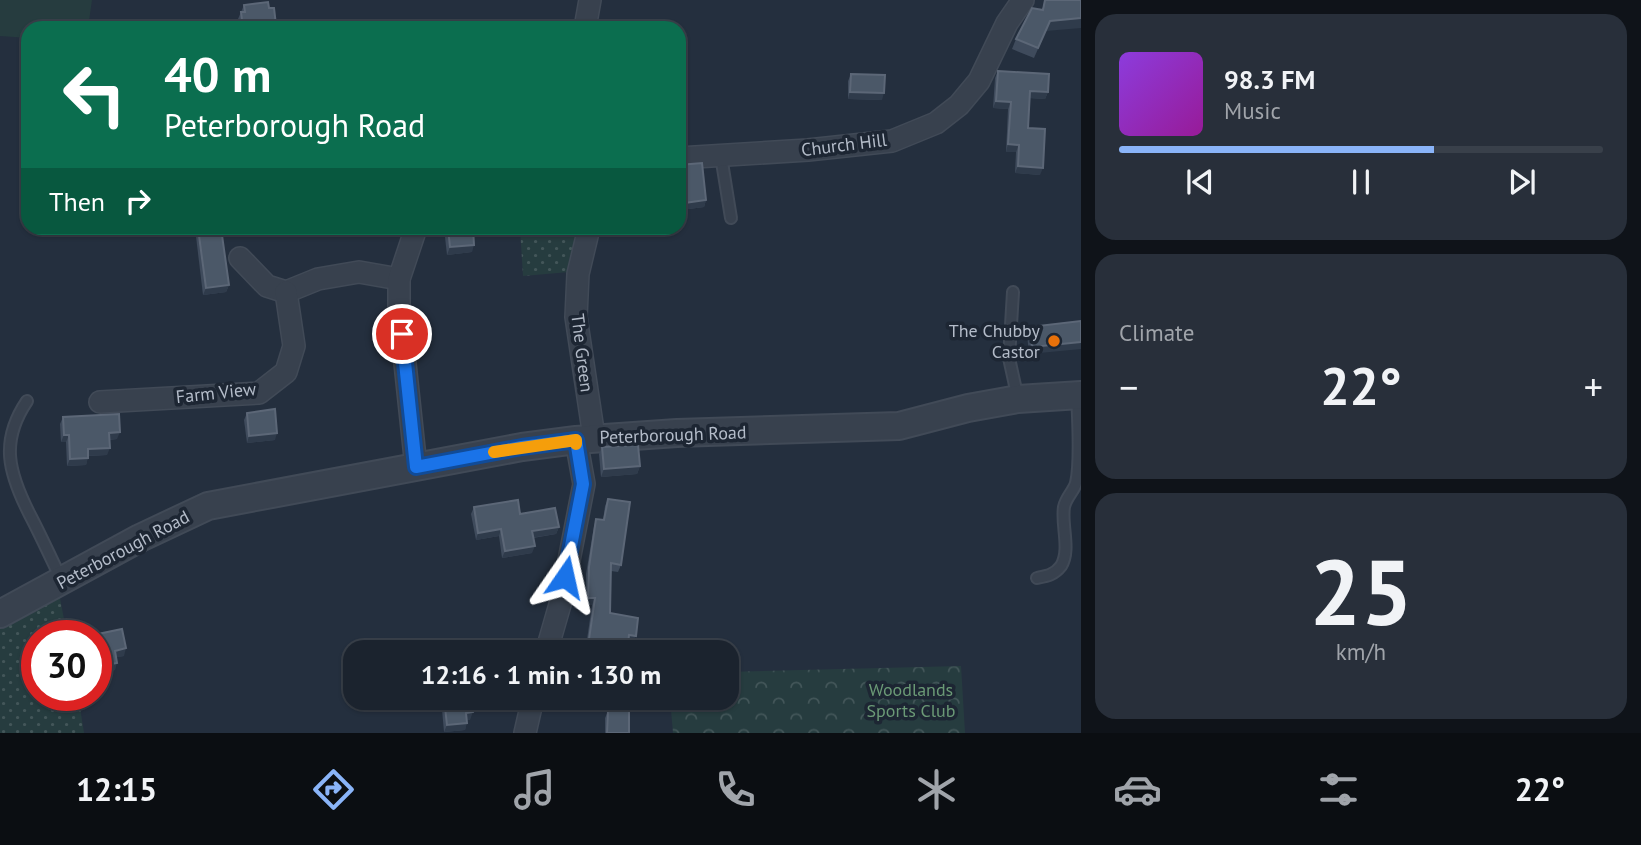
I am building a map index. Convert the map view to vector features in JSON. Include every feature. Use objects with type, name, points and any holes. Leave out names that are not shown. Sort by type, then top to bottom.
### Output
[{"type":"street","points":[[586,21],[590,0]]},
{"type":"street","name":"Church Hill","points":[[686,158],[808,150],[892,141],[936,122],[959,105],[979,81],[1007,23],[1024,0]]},
{"type":"street","points":[[414,235],[399,279],[399,307],[416,467]]},
{"type":"street","name":"The Green","points":[[550,640],[561,601],[583,484],[585,439],[576,317],[578,274],[587,235]]},
{"type":"street","points":[[240,258],[267,286],[286,292],[318,279],[359,272],[399,279]]},
{"type":"street","name":"Farm View","points":[[100,402],[259,393],[286,372],[294,346],[286,292]]},
{"type":"street","name":"Peterborough Road","points":[[0,614],[140,538],[208,506],[522,447],[585,439],[899,426],[1018,398],[1079,395]]},
{"type":"street","points":[[524,733],[530,710]]},
{"type":"lane","points":[[721,156],[731,218]]},
{"type":"lane","points":[[1013,292],[1010,358],[1018,398]]},
{"type":"lane","points":[[1037,578],[1053,574],[1065,556],[1065,504],[1078,477],[1079,395]]},
{"type":"lane","points":[[27,401],[7,423],[1,441],[2,462],[62,581]]},
{"type":"green space","points":[[0,0],[92,0],[89,21],[21,21],[21,38],[0,36]]},
{"type":"green space","points":[[520,235],[577,235],[569,272],[523,276]]},
{"type":"green space","points":[[59,593],[64,620],[21,620],[21,711],[81,711],[84,733],[0,733],[0,627],[43,605]]},
{"type":"green space","name":"Woodlands Sports Club","points":[[961,666],[965,733],[673,733],[671,710],[739,710],[739,672]]},
{"type":"building","points":[[1045,0],[1081,0],[1081,18],[1050,21],[1038,48],[1016,39],[1032,8],[1043,10]]},
{"type":"building","points":[[268,2],[269,8],[274,8],[276,21],[242,21],[241,12],[245,12],[244,5]]},
{"type":"building","points":[[998,71],[1049,74],[1048,92],[1030,91],[1028,128],[1045,129],[1043,168],[1018,166],[1019,145],[1008,144],[1011,102],[996,101]]},
{"type":"building","points":[[851,74],[885,75],[884,93],[850,92]]},
{"type":"building","points":[[702,163],[706,200],[686,203],[686,164]]},
{"type":"building","points":[[199,235],[222,235],[229,285],[206,288]]},
{"type":"building","points":[[449,235],[473,235],[474,245],[450,247]]},
{"type":"building","name":"The Chubby Castor","points":[[1081,321],[1081,342],[1032,347],[1029,327]]},
{"type":"building","points":[[275,409],[277,433],[249,436],[247,413]]},
{"type":"building","points":[[119,414],[120,432],[109,433],[110,448],[88,449],[88,458],[70,459],[69,435],[64,435],[63,417]]},
{"type":"building","points":[[638,445],[640,466],[604,469],[602,447]]},
{"type":"building","points":[[608,499],[630,502],[621,565],[611,563],[610,613],[638,618],[636,636],[629,635],[628,640],[589,640],[595,598],[588,598],[589,567],[596,519],[604,520]]},
{"type":"building","points":[[518,500],[520,514],[555,508],[559,527],[532,531],[535,546],[505,551],[501,529],[478,533],[474,507]]},
{"type":"building","points":[[122,629],[126,648],[115,651],[117,663],[112,664],[112,631]]},
{"type":"building","points":[[445,710],[473,710],[466,713],[467,723],[447,725]]},
{"type":"building","points":[[608,711],[629,711],[629,733],[607,733]]},
{"type":"slow traffic","points":[[494,452],[576,440],[576,444]]},
{"type":"place","name":"The Chubby Castor","points":[[1054,341]]},
{"type":"route","points":[[402,334],[416,467],[576,440],[583,484],[565,577]]}]
